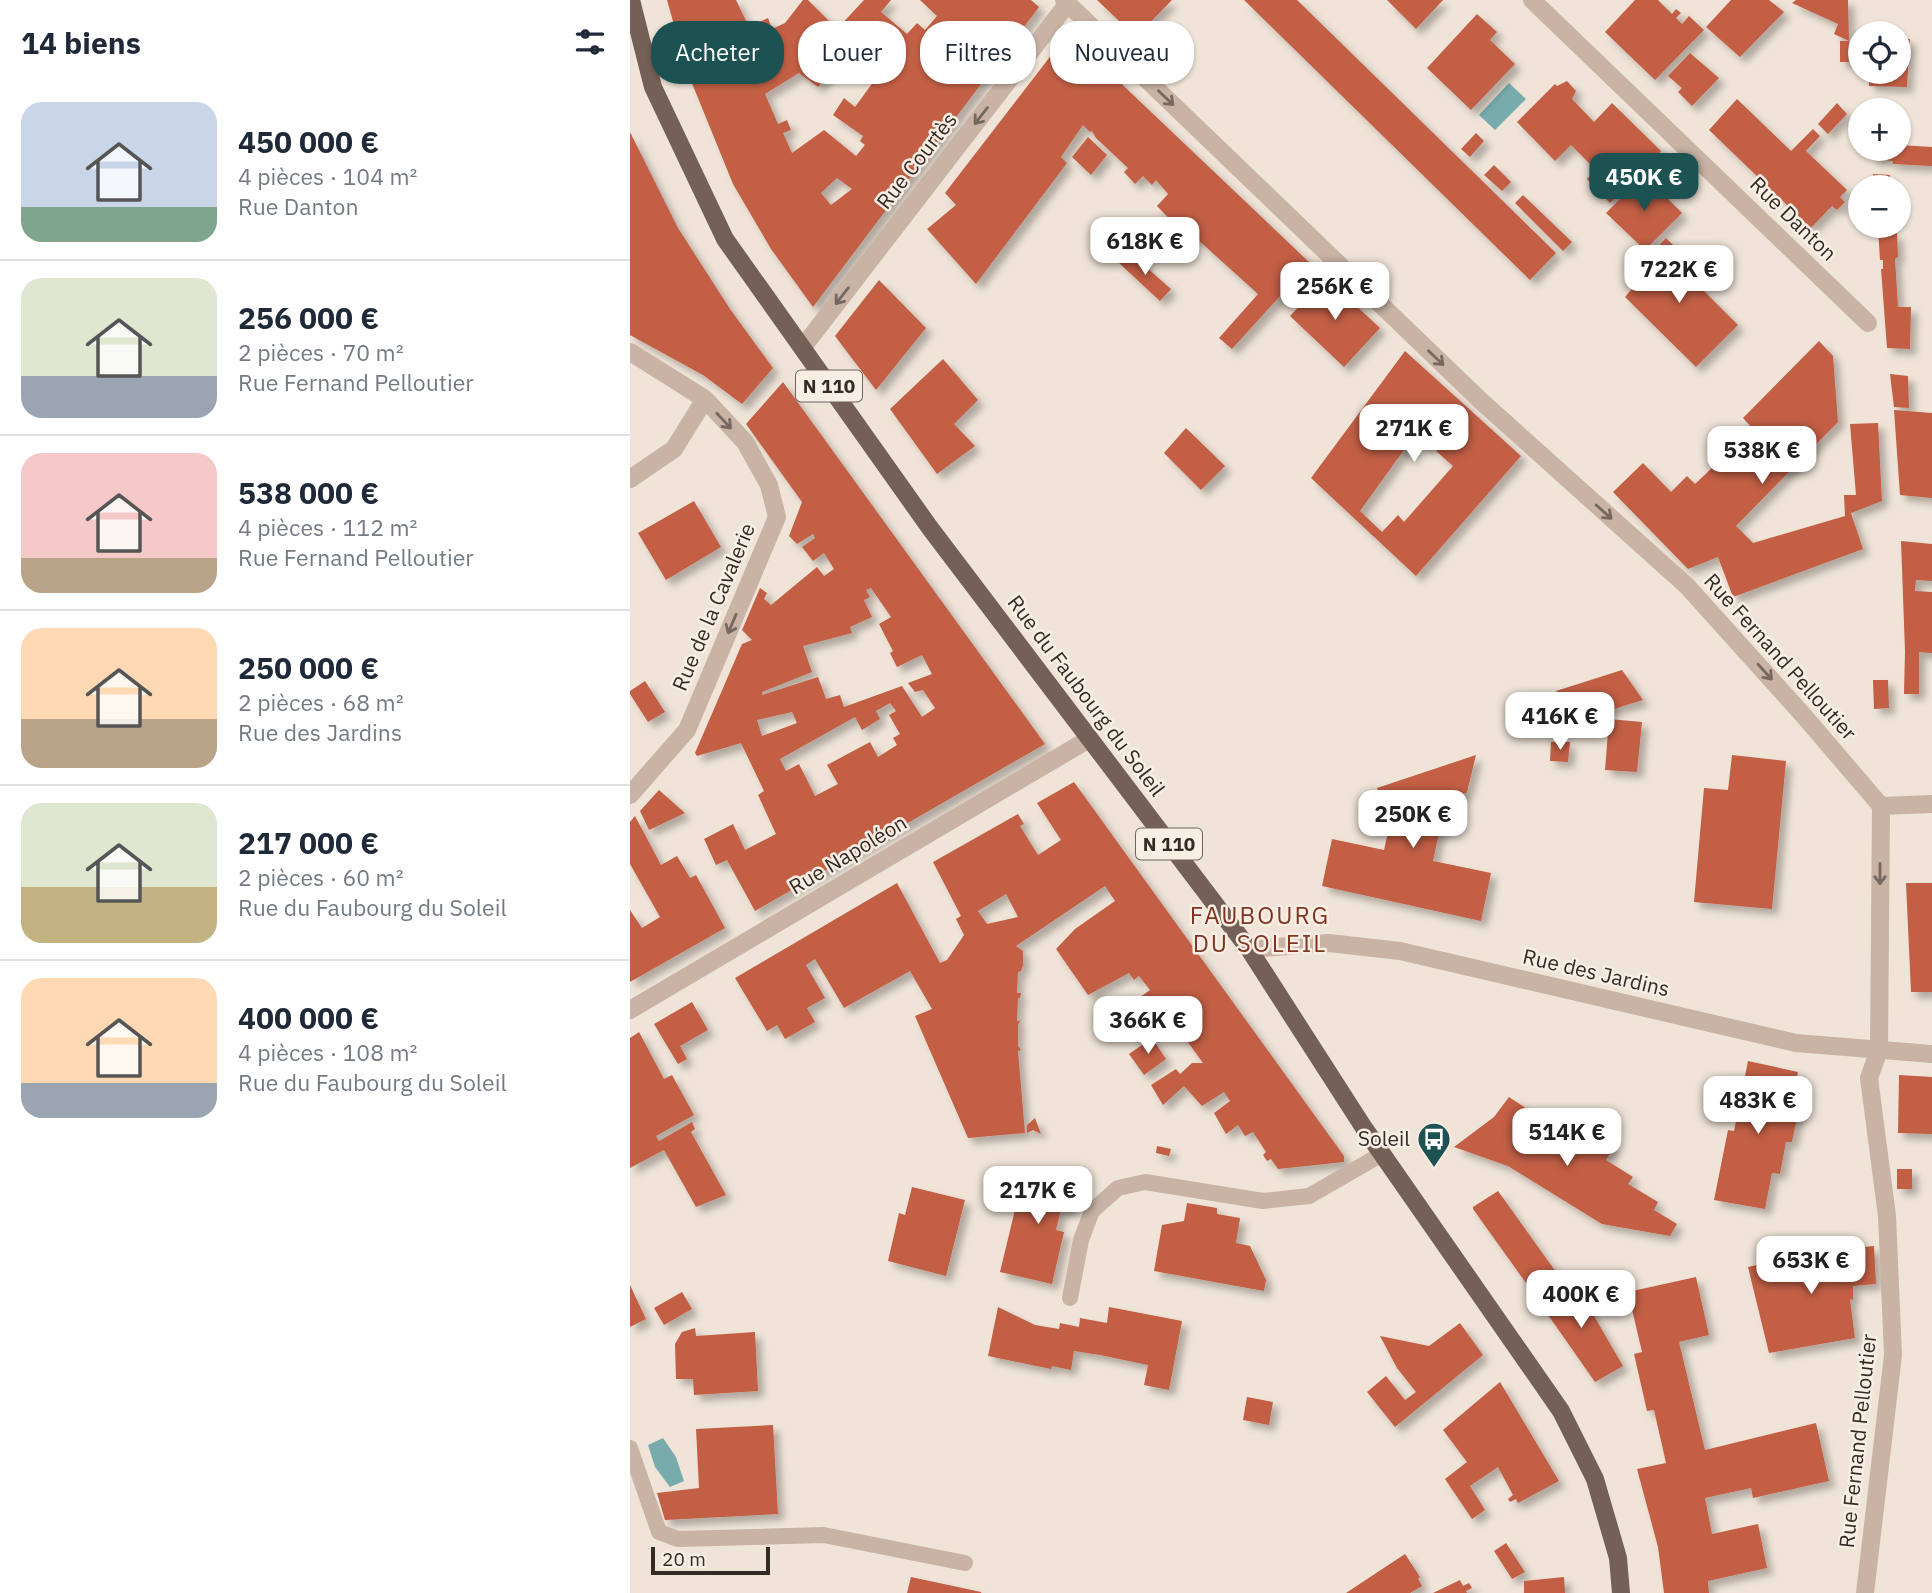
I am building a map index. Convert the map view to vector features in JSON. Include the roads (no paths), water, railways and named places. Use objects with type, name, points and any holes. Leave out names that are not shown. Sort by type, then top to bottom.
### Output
[{"type":"main road","name":"Rue du Faubourg du Soleil","points":[[631,0],[653,88],[725,239],[930,528],[1249,950],[1382,1154],[1561,1411],[1595,1479],[1618,1558],[1621,1593]]},
{"type":"street","name":"Rue Danton","points":[[1534,1],[1868,323]]},
{"type":"street","name":"Rue Courtès","points":[[803,347],[1066,2]]},
{"type":"street","name":"Rue Fernand Pelloutier","points":[[1066,2],[1480,401],[1687,586],[1881,806],[1879,1050],[1869,1079],[1887,1216],[1894,1356],[1866,1593]]},
{"type":"street","name":"Rue de la Cavalerie","points":[[630,352],[705,399],[745,442],[769,485],[777,517],[687,730],[630,795]]},
{"type":"street","points":[[630,480],[674,449],[705,399]]},
{"type":"street","name":"Rue Napoléon","points":[[630,1010],[1089,739]]},
{"type":"street","points":[[1881,806],[1932,804]]},
{"type":"street","name":"Rue des Jardins","points":[[1249,950],[1329,943],[1400,951],[1796,1043],[1932,1054]]},
{"type":"lane","points":[[1070,1298],[1081,1240],[1092,1211],[1118,1188],[1145,1182],[1264,1201],[1309,1196],[1382,1154]]},
{"type":"lane","points":[[630,1448],[659,1532],[669,1536],[678,1539],[824,1535],[965,1563]]},
{"type":"water","points":[[1509,83],[1526,99],[1495,130],[1479,115]]},
{"type":"water","points":[[663,1438],[676,1457],[684,1481],[670,1487],[655,1467],[648,1445]]},
{"type":"place","name":"Soleil","points":[[1434,1169]]},
{"type":"district","name":"FAUBOURG DU SOLEIL","points":[[1260,930]]}]
